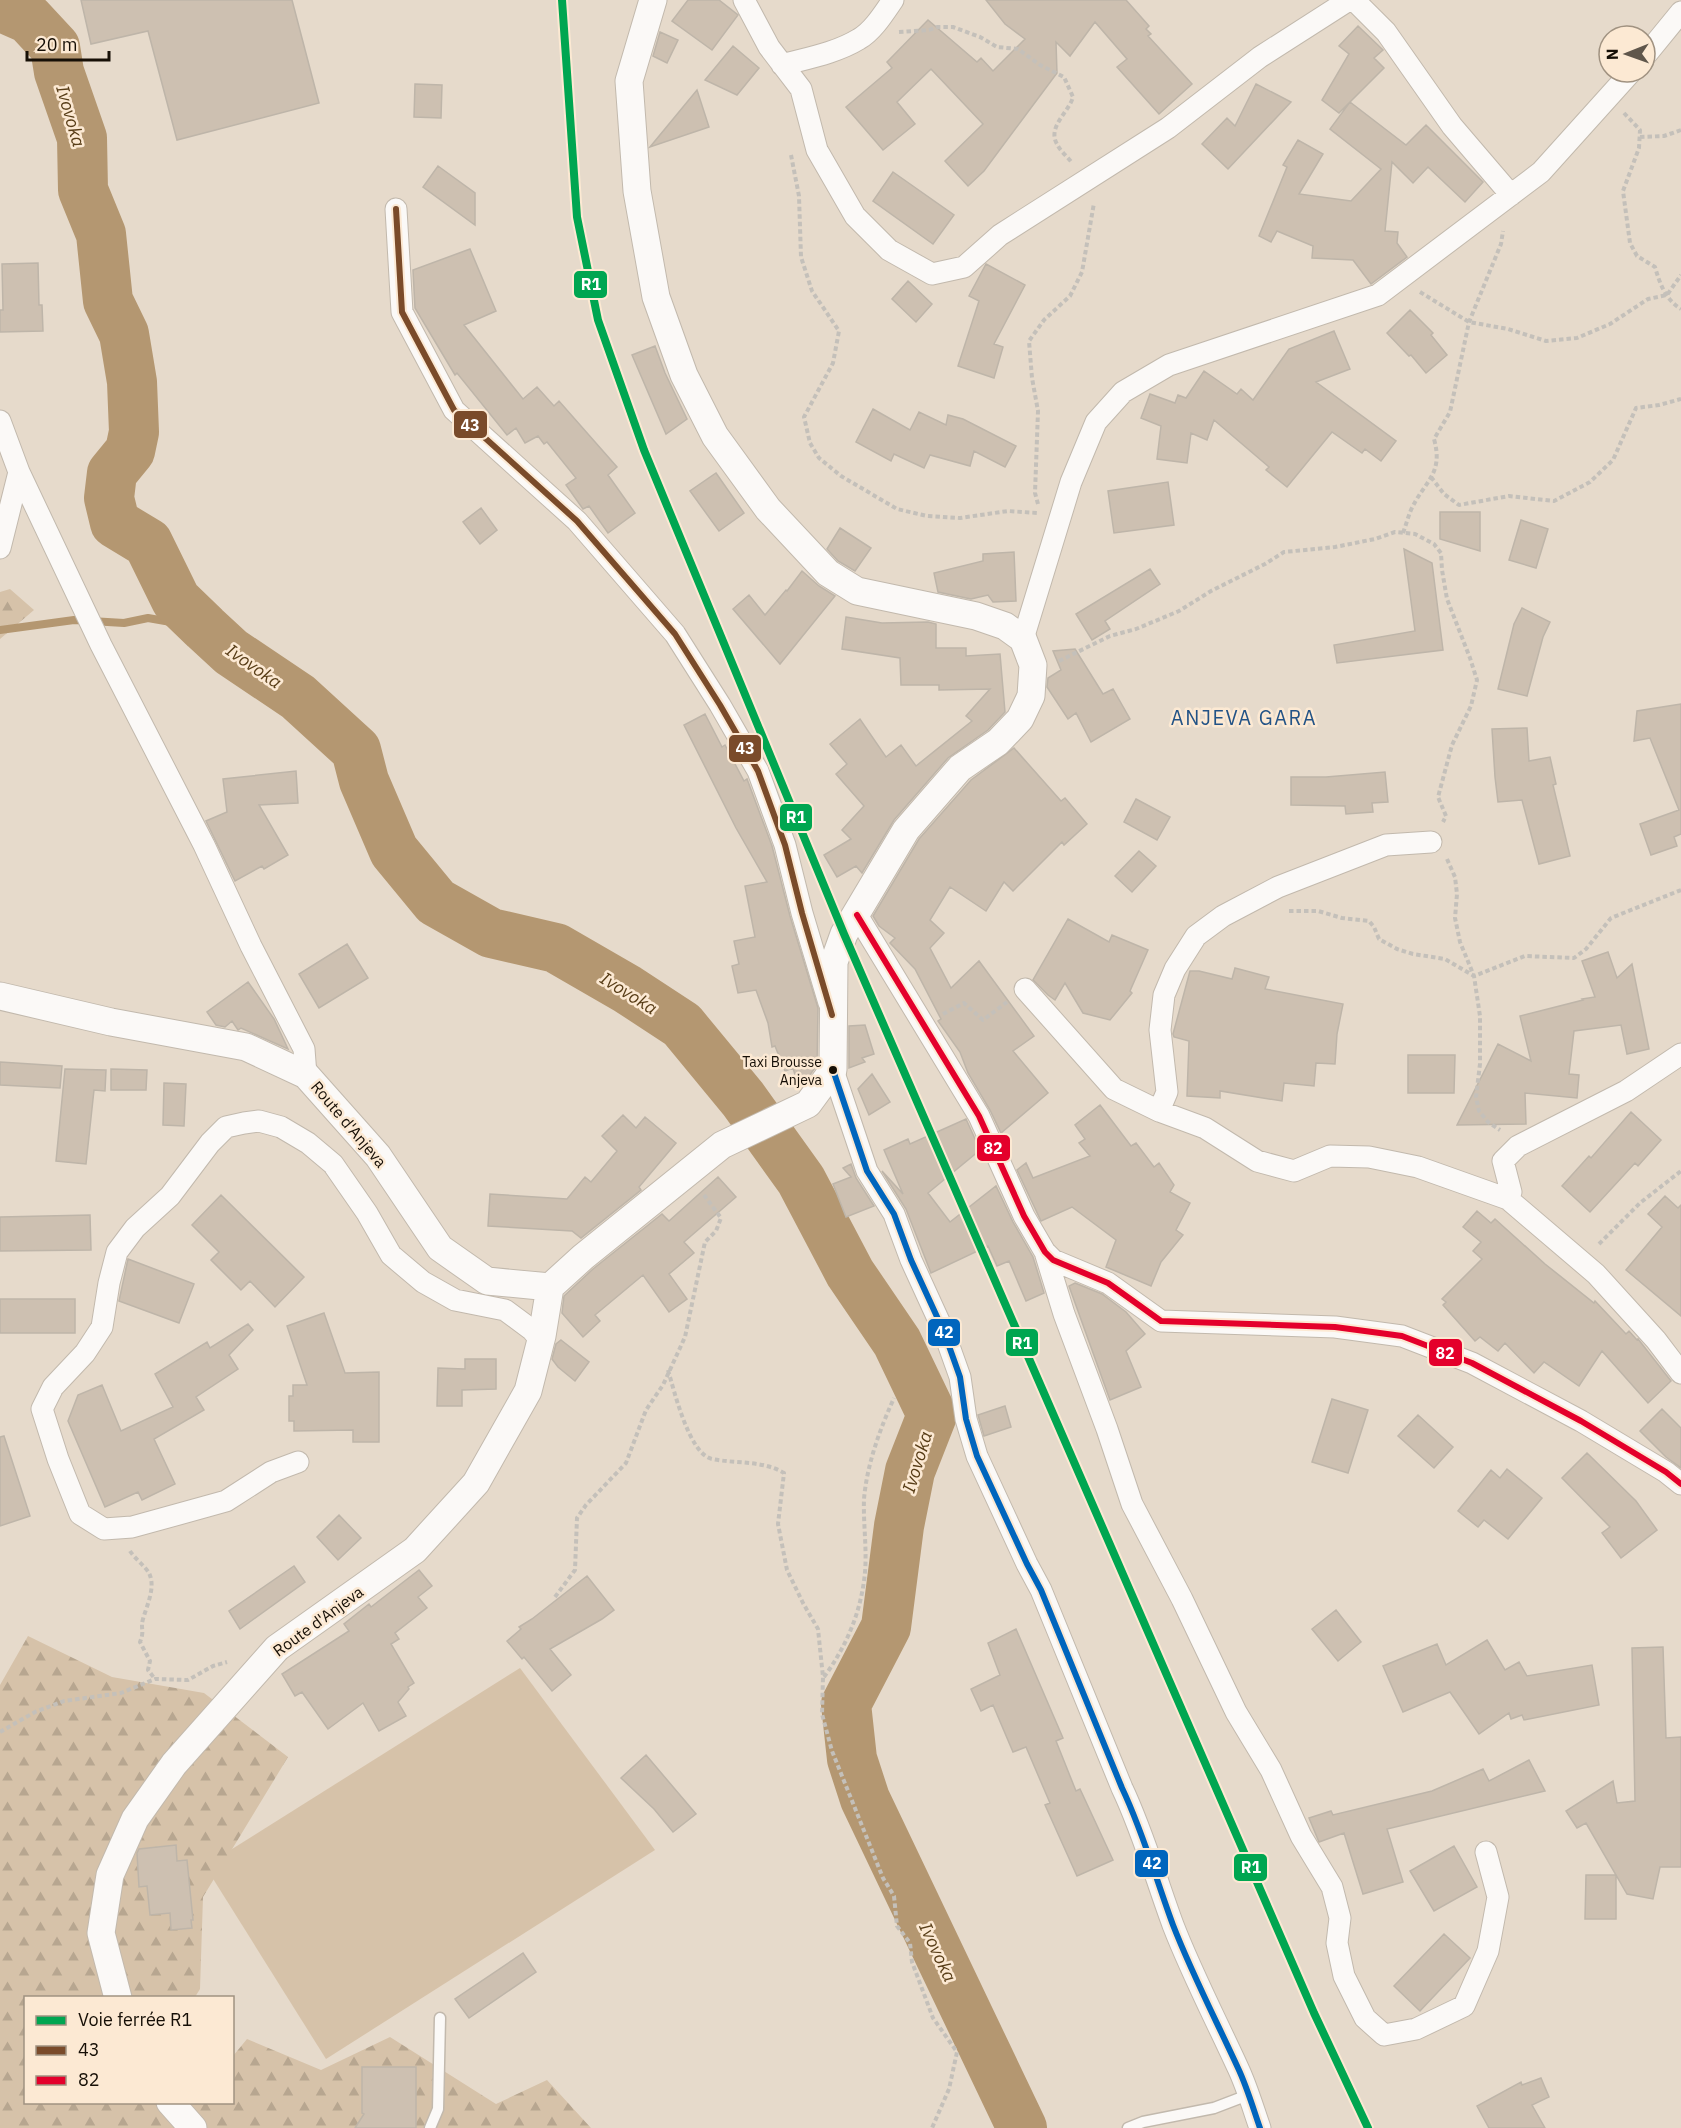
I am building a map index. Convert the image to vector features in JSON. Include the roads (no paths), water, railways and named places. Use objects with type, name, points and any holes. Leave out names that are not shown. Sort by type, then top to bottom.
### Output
[{"type":"street","points":[[653,0],[629,81],[637,191],[656,297],[684,375],[715,436],[768,509],[828,573],[857,591],[976,616],[1005,626],[1023,639],[1032,665],[1031,696],[1020,719],[998,742],[960,768],[906,830],[844,934],[834,962],[833,1070],[867,1171],[894,1214],[911,1260],[945,1332],[960,1377],[966,1419],[977,1456],[1041,1590],[1136,1817],[1143,1844],[1173,1924],[1204,1999],[1239,2070],[1260,2128]]},
{"type":"street","points":[[744,0],[768,47],[801,89],[816,150],[855,216],[889,250],[932,274],[964,267],[1000,236],[1168,128],[1260,57],[1348,0]]},
{"type":"street","points":[[782,65],[828,53],[860,39],[880,19],[893,0]]},
{"type":"street","points":[[1354,0],[1386,32],[1452,126],[1511,195]]},
{"type":"street","points":[[1657,41],[1681,12]]},
{"type":"street","points":[[1023,639],[1071,482],[1096,422],[1123,392],[1169,365],[1378,295],[1541,172],[1621,84]]},
{"type":"street","points":[[396,209],[402,312],[454,410],[577,521],[675,634],[758,771],[785,845],[832,1015]]},
{"type":"street","points":[[0,421],[19,471],[101,645],[204,844],[304,1049],[306,1075]]},
{"type":"street","points":[[0,548],[19,471]]},
{"type":"street","points":[[1158,1111],[1167,1092],[1160,1030],[1164,995],[1175,969],[1196,936],[1223,916],[1278,887],[1386,845],[1431,842]]},
{"type":"street","points":[[857,915],[979,1116],[1024,1216],[1045,1252],[1064,1314],[1132,1504],[1182,1599],[1236,1712],[1270,1770],[1301,1836],[1332,1887],[1340,1918],[1337,1943],[1344,1976],[1365,2018],[1384,2035],[1416,2029],[1464,2006],[1488,1952],[1498,1897],[1486,1852]]},
{"type":"street","points":[[1025,989],[1114,1089],[1158,1111],[1205,1128],[1257,1161],[1294,1171],[1330,1156],[1369,1156],[1418,1167],[1508,1199],[1596,1274],[1681,1372]]},
{"type":"street","name":"Route d'Anjeva","points":[[0,996],[111,1022],[246,1047],[306,1075],[378,1156],[440,1248],[487,1281],[550,1287],[541,1341],[528,1391],[476,1483],[415,1550],[277,1648],[174,1764],[135,1820],[110,1875],[101,1933],[117,1996]]},
{"type":"street","points":[[1508,1199],[1510,1192],[1503,1161],[1518,1146],[1626,1091],[1681,1054]]},
{"type":"street","points":[[550,1287],[583,1257],[722,1145],[808,1104],[833,1070]]},
{"type":"street","points":[[298,1462],[271,1472],[226,1501],[132,1527],[105,1530],[80,1514],[58,1459],[42,1409],[53,1387],[85,1353],[102,1326],[117,1252],[135,1228],[170,1196],[210,1143],[226,1127],[259,1121],[281,1127],[308,1143],[333,1164],[367,1213],[391,1255],[423,1282],[455,1300],[505,1310],[532,1330],[541,1341]]},
{"type":"street","points":[[1045,1252],[1053,1260],[1108,1283],[1161,1321],[1335,1327],[1402,1336],[1472,1363],[1581,1420],[1681,1484]]},
{"type":"street","points":[[171,2104],[193,2128]]},
{"type":"lane","points":[[430,2128],[438,2109],[440,2018]]},
{"type":"lane","points":[[1128,2128],[1143,2122],[1214,2108],[1248,2095]]},
{"type":"waterway","name":"Ivovoka","points":[[0,6],[29,19],[55,47],[59,72],[82,138],[83,190],[101,234],[108,301],[124,334],[132,382],[134,432],[130,451],[112,473],[109,498],[115,523],[148,543],[176,600],[205,628],[231,652],[298,697],[356,750],[364,781],[394,851],[436,902],[491,933],[556,948],[627,989],[682,1025],[743,1099],[801,1180],[850,1273],[897,1342],[932,1415],[910,1471],[899,1526],[886,1627],[846,1704],[852,1759],[865,1799],[1022,2128]]},
{"type":"waterway","points":[[0,630],[74,620],[124,623],[148,618],[205,628]]},
{"type":"rail line","name":"R1","points":[[562,0],[577,217],[598,320],[644,450],[844,934],[1314,2013],[1368,2128]]},
{"type":"place","name":"Taxi Brousse Anjeva","points":[[833,1070]]},
{"type":"district","name":"ANJEVA GARA","points":[[1244,717]]}]
